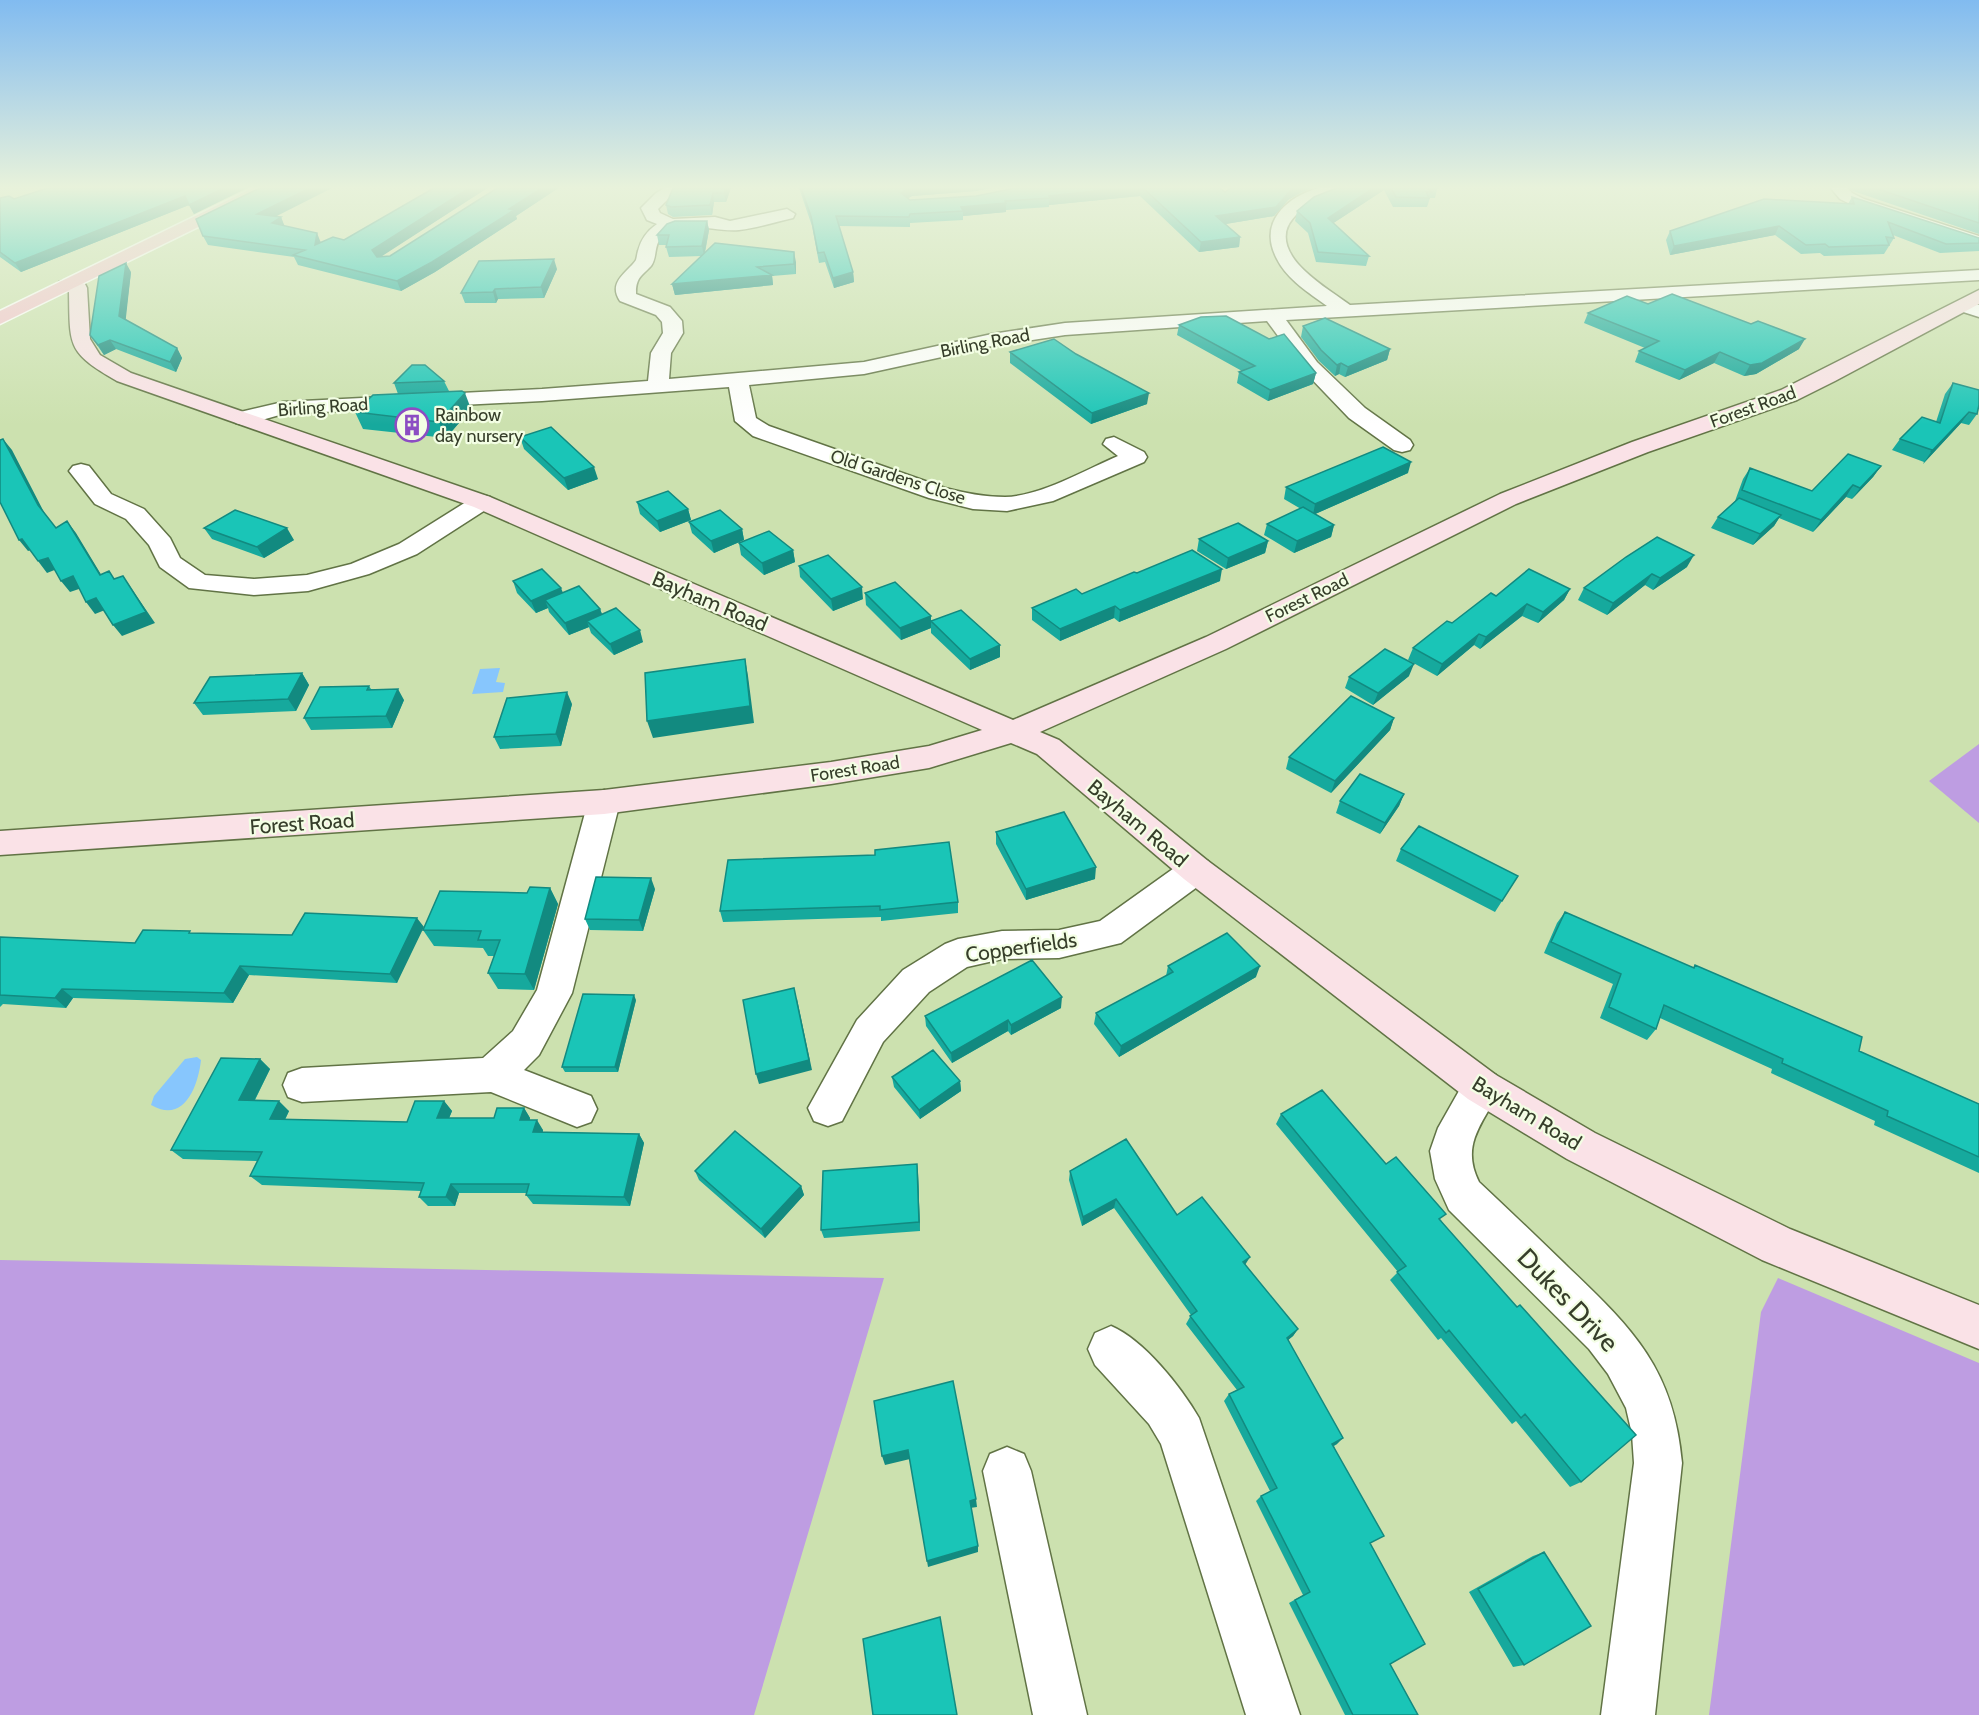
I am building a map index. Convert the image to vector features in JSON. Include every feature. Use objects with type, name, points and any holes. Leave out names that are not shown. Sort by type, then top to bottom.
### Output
[{"type":"main road","points":[[0,318],[109,265]]},
{"type":"main road","points":[[66,286],[78,288],[80,339],[93,359],[124,377],[244,418]]},
{"type":"main road","name":"Forest Road","points":[[0,843],[604,802],[831,773],[929,757],[1012,732],[1216,643],[1508,499],[1640,447],[1789,395],[1974,304]]},
{"type":"main road","name":"Bayham Road","points":[[244,418],[482,502],[1048,747],[1196,870],[1482,1087],[1581,1146],[1777,1245],[1979,1327]]},
{"type":"street","points":[[641,265],[634,269],[625,288],[627,297],[663,311],[672,321],[673,333],[661,353],[658,387]]},
{"type":"street","points":[[1290,265],[1316,289],[1346,311]]},
{"type":"street","name":"Birling Road","points":[[244,418],[283,408],[658,387],[864,368],[992,340],[1065,329],[1979,275]]},
{"type":"street","points":[[1273,315],[1310,366],[1357,413],[1402,445]]},
{"type":"street","name":"Old Gardens Close","points":[[738,381],[746,421],[761,431],[937,492],[973,502],[1007,504],[1045,496],[1136,457],[1114,444]]},
{"type":"street","points":[[81,471],[103,499],[135,514],[161,543],[169,562],[198,582],[254,587],[308,583],[360,569],[408,549],[482,502]]},
{"type":"street","points":[[492,1075],[526,1043],[554,993],[604,802]]},
{"type":"street","name":"Copperfields","points":[[828,1108],[870,1031],[916,981],[958,954],[1002,945],[1059,944],[1109,933],[1196,870]]},
{"type":"street","points":[[302,1084],[492,1075],[577,1109]]},
{"type":"street","name":"Dukes Drive","points":[[1482,1087],[1452,1139],[1449,1150],[1455,1179],[1464,1196],[1605,1333],[1640,1384],[1650,1408],[1656,1434],[1658,1463],[1628,1715]]},
{"type":"street","points":[[1111,1349],[1160,1401],[1182,1435],[1207,1518],[1273,1715]]},
{"type":"street","points":[[1007,1471],[1060,1715]]},
{"type":"shaded area","points":[[1979,744],[1979,823],[1929,781]]},
{"type":"shaded area","points":[[0,1260],[884,1278],[754,1715],[0,1715]]},
{"type":"shaded area","points":[[1778,1278],[1979,1363],[1979,1715],[1709,1715],[1761,1312]]},
{"type":"water","points":[[500,668],[496,682],[505,683],[503,692],[472,694],[480,669]]},
{"type":"water","points":[[197,1057],[201,1060],[197,1081],[187,1100],[172,1110],[162,1110],[151,1105],[154,1096],[185,1059]]},
{"type":"building","points":[[126,265],[119,316],[177,348],[170,362],[110,340],[98,345],[90,335],[99,276]]},
{"type":"building","points":[[333,265],[426,265],[397,281]]},
{"type":"building","points":[[477,265],[551,265],[541,287],[461,293]]},
{"type":"building","points":[[692,265],[781,265],[757,267],[772,275],[672,284]]},
{"type":"building","points":[[829,265],[851,265],[853,272],[833,278]]},
{"type":"building","points":[[1672,294],[1751,324],[1758,321],[1805,339],[1762,363],[1750,365],[1720,352],[1685,370],[1639,351],[1659,341],[1588,313],[1627,296],[1648,304]]},
{"type":"building","points":[[1226,316],[1269,339],[1284,334],[1316,373],[1270,390],[1239,372],[1255,366],[1179,325],[1201,317]]},
{"type":"building","points":[[1325,318],[1390,349],[1348,367],[1341,363],[1337,365],[1321,350],[1303,326]]},
{"type":"building","points":[[1054,339],[1076,354],[1149,393],[1092,413],[1010,352]]},
{"type":"building","points":[[412,365],[425,365],[444,381],[394,383]]},
{"type":"building","points":[[1953,383],[1979,390],[1977,414],[1969,412],[1931,452],[1932,450],[1900,439],[1922,417],[1940,423]]},
{"type":"building","points":[[462,391],[465,393],[439,422],[355,412],[373,395]]},
{"type":"building","points":[[551,427],[594,467],[564,478],[520,437]]},
{"type":"building","points":[[3,439],[38,505],[56,528],[67,521],[100,575],[109,571],[114,579],[123,576],[146,612],[113,625],[96,598],[86,602],[73,576],[61,581],[48,558],[38,561],[22,539],[19,540],[0,502],[0,440]]},
{"type":"building","points":[[1383,447],[1411,462],[1315,504],[1286,487]]},
{"type":"building","points":[[1848,454],[1881,466],[1860,488],[1853,485],[1821,520],[1742,490],[1750,468],[1812,491]]},
{"type":"building","points":[[668,491],[688,509],[657,521],[637,502]]},
{"type":"building","points":[[1739,498],[1781,515],[1760,534],[1718,517]]},
{"type":"building","points":[[1303,507],[1334,525],[1297,541],[1267,524]]},
{"type":"building","points":[[235,510],[287,528],[257,547],[204,528]]},
{"type":"building","points":[[720,510],[742,529],[711,541],[689,522]]},
{"type":"building","points":[[1238,523],[1268,541],[1228,558],[1199,539]]},
{"type":"building","points":[[769,531],[793,550],[762,563],[739,543]]},
{"type":"building","points":[[1657,537],[1694,555],[1660,578],[1652,574],[1613,603],[1584,588],[1626,557]]},
{"type":"building","points":[[1192,550],[1222,569],[1120,610],[1115,606],[1060,629],[1032,608],[1076,589],[1082,594]]},
{"type":"building","points":[[828,555],[862,587],[831,599],[799,566]]},
{"type":"building","points":[[542,569],[561,588],[531,601],[513,581]]},
{"type":"building","points":[[1529,569],[1570,589],[1543,612],[1527,604],[1486,637],[1479,634],[1442,664],[1413,648],[1447,621],[1452,623],[1491,593],[1496,596]]},
{"type":"building","points":[[895,582],[931,616],[900,628],[865,593]]},
{"type":"building","points":[[579,586],[600,609],[565,623],[545,600]]},
{"type":"building","points":[[616,608],[640,630],[610,644],[587,621]]},
{"type":"building","points":[[961,610],[1000,645],[970,659],[931,621]]},
{"type":"building","points":[[1385,649],[1414,664],[1378,693],[1349,677]]},
{"type":"building","points":[[745,659],[750,706],[647,721],[645,673]]},
{"type":"building","points":[[302,673],[288,699],[194,703],[210,677]]},
{"type":"building","points":[[369,686],[367,690],[398,689],[386,716],[304,718],[320,687]]},
{"type":"building","points":[[567,692],[556,734],[494,737],[507,698]]},
{"type":"building","points":[[1351,696],[1394,718],[1335,781],[1289,757]]},
{"type":"building","points":[[1360,774],[1404,794],[1385,823],[1340,801]]},
{"type":"building","points":[[1064,812],[1096,867],[1026,889],[996,832]]},
{"type":"building","points":[[1419,826],[1518,876],[1502,901],[1401,849]]},
{"type":"building","points":[[949,842],[958,902],[880,910],[880,906],[720,911],[728,860],[875,855],[875,850]]},
{"type":"building","points":[[596,877],[651,878],[639,920],[585,919]]},
{"type":"building","points":[[530,887],[550,888],[525,974],[488,973],[500,940],[478,940],[481,931],[423,930],[440,891],[527,893]]},
{"type":"building","points":[[1565,912],[1862,1037],[1859,1051],[1979,1104],[1979,1157],[1887,1116],[1888,1111],[1782,1063],[1783,1059],[1664,1005],[1656,1029],[1609,1007],[1621,974],[1551,942]]},
{"type":"building","points":[[305,913],[417,918],[390,974],[240,966],[224,993],[62,989],[55,998],[0,995],[0,937],[135,943],[143,930],[292,935]]},
{"type":"building","points":[[1227,933],[1260,966],[1121,1046],[1096,1013],[1173,972],[1168,966]]},
{"type":"building","points":[[1032,960],[1062,997],[1011,1025],[1008,1020],[951,1053],[925,1016]]},
{"type":"building","points":[[794,988],[809,1060],[756,1074],[743,1000]]},
{"type":"building","points":[[583,994],[634,995],[615,1067],[562,1067]]},
{"type":"building","points":[[933,1050],[960,1081],[919,1110],[892,1077]]},
{"type":"building","points":[[221,1058],[260,1059],[239,1100],[279,1101],[270,1119],[407,1122],[415,1101],[444,1101],[437,1118],[494,1118],[497,1108],[524,1108],[520,1120],[537,1120],[533,1132],[639,1134],[624,1197],[526,1195],[529,1184],[451,1184],[446,1197],[419,1197],[424,1183],[250,1176],[262,1152],[171,1150]]},
{"type":"building","points":[[1322,1090],[1386,1164],[1396,1157],[1446,1214],[1439,1219],[1517,1307],[1520,1305],[1636,1435],[1581,1482],[1525,1414],[1521,1418],[1449,1330],[1446,1333],[1397,1272],[1406,1266],[1281,1114]]},
{"type":"building","points":[[735,1131],[801,1186],[761,1229],[695,1171]]},
{"type":"building","points":[[1126,1139],[1177,1215],[1202,1197],[1250,1257],[1243,1262],[1298,1329],[1287,1338],[1343,1438],[1332,1444],[1384,1536],[1370,1543],[1425,1644],[1390,1664],[1418,1715],[1353,1715],[1295,1600],[1310,1592],[1261,1496],[1277,1488],[1229,1394],[1244,1387],[1190,1316],[1197,1311],[1116,1199],[1083,1217],[1070,1171]]},
{"type":"building","points":[[917,1164],[919,1222],[821,1230],[823,1171]]},
{"type":"building","points":[[953,1381],[976,1499],[970,1501],[978,1546],[927,1561],[908,1450],[882,1456],[874,1401]]},
{"type":"building","points":[[1544,1552],[1591,1626],[1524,1665],[1478,1589]]},
{"type":"building","points":[[940,1617],[957,1715],[873,1715],[863,1639]]},
{"type":"place","name":"Rainbow day nursery","points":[[412,425]]}]
